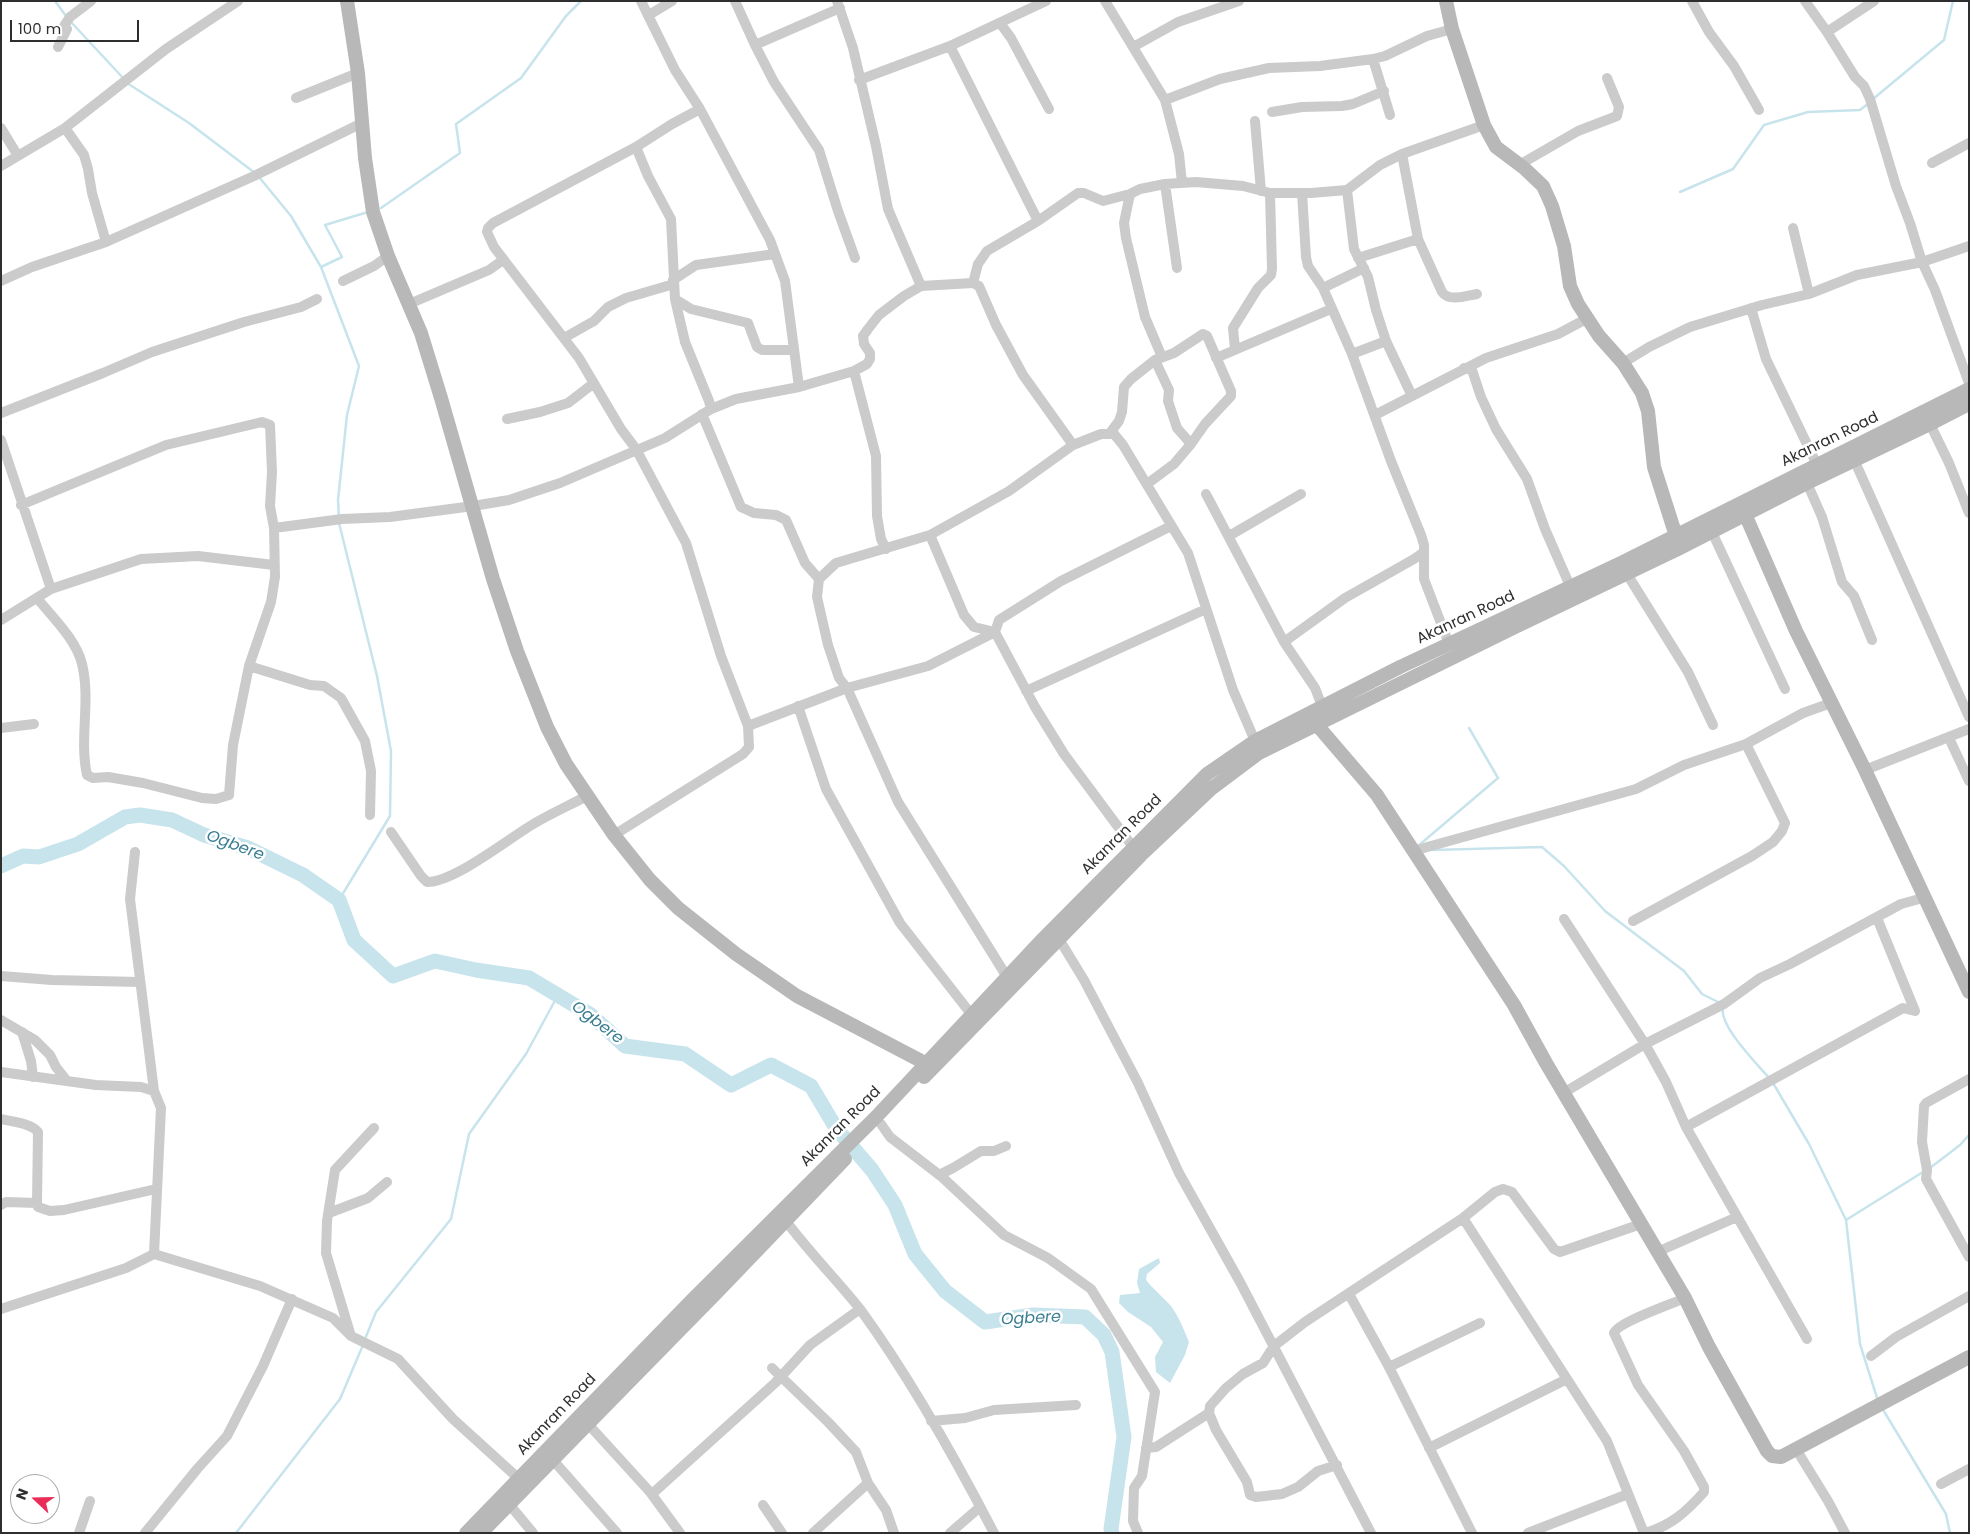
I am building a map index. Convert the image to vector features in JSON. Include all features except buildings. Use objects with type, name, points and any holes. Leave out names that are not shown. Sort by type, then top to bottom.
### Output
[{"type":"main road","points":[[347,1],[358,73],[373,212],[388,256],[420,333],[517,652],[537,702],[566,764],[614,835],[650,880],[678,908],[736,954],[804,1000],[924,1063]]},
{"type":"main road","points":[[1446,1],[1452,29],[1484,125],[1496,147],[1520,165],[1542,186],[1552,206],[1564,246],[1570,286],[1599,336],[1623,363],[1642,393],[1648,411],[1654,467],[1676,536]]},
{"type":"main road","name":"Akanran Road","points":[[855,1142],[881,1124],[931,1069],[1210,789],[1259,753],[1712,532],[1807,483],[1852,455],[1969,389]]},
{"type":"main road","name":"Akanran Road","points":[[481,1533],[588,1424],[697,1304],[855,1142],[924,1063],[1133,847],[1207,774],[1255,741],[1322,706],[1676,536],[1817,465],[1852,455],[1930,424],[1969,404]]},
{"type":"main road","points":[[1745,514],[1796,631],[1865,770],[1969,992]]},
{"type":"main road","points":[[1348,693],[1352,707]]},
{"type":"main road","points":[[1317,725],[1377,795],[1509,997],[1656,1252],[1685,1298],[1709,1347],[1767,1452],[1772,1456],[1781,1457],[1879,1403],[1969,1357]]},
{"type":"main road","name":"Akanran Road","points":[[466,1533],[518,1478],[697,1304],[786,1221],[842,1155]]},
{"type":"street","points":[[58,48],[67,29],[64,26],[70,17],[91,1]]},
{"type":"street","points":[[1,166],[65,128],[126,80],[238,1]]},
{"type":"street","points":[[641,1],[675,70],[700,109],[736,179],[754,208],[775,254],[785,280],[799,387]]},
{"type":"street","points":[[649,15],[672,1]]},
{"type":"street","points":[[735,1],[774,82],[819,150],[855,258]]},
{"type":"street","points":[[859,80],[950,46],[1046,1]]},
{"type":"street","points":[[1104,1],[1165,100],[1179,154],[1182,183]]},
{"type":"street","points":[[1133,47],[1178,22],[1239,1]]},
{"type":"street","points":[[1692,1],[1709,32],[1734,66],[1760,110]]},
{"type":"street","points":[[1805,1],[1855,77],[1864,86],[1922,262],[1935,290],[1969,384]]},
{"type":"street","points":[[1827,32],[1874,1]]},
{"type":"street","points":[[755,45],[838,5],[853,48],[876,146],[888,209],[921,286]]},
{"type":"street","points":[[1000,24],[1011,38],[1049,109]]},
{"type":"street","points":[[1165,100],[1220,79],[1269,68],[1320,66],[1374,59],[1385,56],[1427,36],[1452,29]]},
{"type":"street","points":[[950,46],[1038,221]]},
{"type":"street","points":[[1374,59],[1390,115]]},
{"type":"street","points":[[296,98],[358,73]]},
{"type":"street","points":[[1520,165],[1578,131],[1617,116],[1619,107],[1607,78]]},
{"type":"street","points":[[1272,112],[1302,107],[1353,104],[1384,90]]},
{"type":"street","points":[[614,835],[743,754],[749,746],[748,726],[722,656],[686,543],[636,449],[621,429],[579,358],[503,260],[487,232],[493,223],[636,147],[700,109]]},
{"type":"street","points":[[1235,349],[1233,328],[1258,288],[1271,275],[1272,268],[1266,192],[1255,121]]},
{"type":"street","points":[[1,281],[32,267],[106,242],[257,174],[362,123]]},
{"type":"street","points":[[973,284],[978,264],[987,251],[1038,221],[1078,193],[1084,193],[1104,201],[1130,194],[1140,189],[1182,183],[1217,183],[1243,186],[1266,192],[1302,194],[1347,190],[1380,166],[1402,154],[1484,125]]},
{"type":"street","points":[[1,128],[18,156]]},
{"type":"street","points":[[65,128],[84,155],[92,194],[106,242]]},
{"type":"street","points":[[1932,163],[1969,143]]},
{"type":"street","points":[[636,147],[648,176],[671,219],[675,299],[685,342],[709,401],[706,411],[741,506],[754,513],[776,515],[786,520],[805,563],[819,579]]},
{"type":"street","points":[[1402,154],[1418,239],[1445,296],[1450,298],[1477,294]]},
{"type":"street","points":[[1165,184],[1177,268]]},
{"type":"street","points":[[1347,190],[1352,243],[1368,277],[1386,341],[1412,396]]},
{"type":"street","points":[[1130,194],[1124,223],[1145,317],[1169,390],[1168,401],[1177,428],[1191,444]]},
{"type":"street","points":[[1302,194],[1306,257],[1311,271],[1323,288],[1352,354],[1391,462],[1421,535],[1424,545],[1424,579],[1449,644]]},
{"type":"street","points":[[1793,228],[1809,294]]},
{"type":"street","points":[[1358,258],[1418,239]]},
{"type":"street","points":[[1623,363],[1649,347],[1690,327],[1751,308],[1809,294],[1857,275],[1922,262],[1969,246]]},
{"type":"street","points":[[564,338],[594,321],[608,307],[626,298],[674,282],[696,265],[775,254]]},
{"type":"street","points":[[343,282],[374,266],[388,256]]},
{"type":"street","points":[[409,304],[489,270],[503,260]]},
{"type":"street","points":[[673,264],[686,271]]},
{"type":"street","points":[[1323,288],[1364,268]]},
{"type":"street","points":[[274,528],[339,519],[390,517],[472,506],[509,500],[560,483],[665,438],[706,411],[736,399],[799,387],[854,371],[867,364],[870,359],[870,353],[864,344],[863,336],[879,315],[921,286],[973,284],[979,286],[996,325],[1023,375],[1073,445]]},
{"type":"street","points":[[1,413],[152,352],[244,322],[301,307],[317,298]]},
{"type":"street","points":[[675,299],[691,309],[748,323],[757,347],[762,350],[793,350]]},
{"type":"street","points":[[1751,308],[1766,359],[1817,465]]},
{"type":"street","points":[[1216,358],[1331,309]]},
{"type":"street","points":[[1375,415],[1464,368],[1486,358],[1558,334],[1588,318]]},
{"type":"street","points":[[1007,977],[898,802],[847,688],[839,678],[828,645],[817,597],[819,579],[836,563],[930,536],[1010,491],[1073,445],[1110,432],[1119,421],[1122,412],[1124,387],[1131,379],[1158,359],[1174,353],[1203,334],[1207,336],[1231,396],[1205,424],[1174,464],[1147,484]]},
{"type":"street","points":[[1352,354],[1386,341]]},
{"type":"street","points":[[1464,368],[1472,370],[1481,397],[1496,429],[1527,479],[1545,529],[1570,586]]},
{"type":"street","points":[[854,371],[876,456],[877,516],[881,539],[886,550]]},
{"type":"street","points":[[507,419],[540,412],[568,403],[594,383]]},
{"type":"street","points":[[22,505],[166,445],[262,422],[270,425],[272,472],[270,506],[274,528],[275,577],[271,602],[249,666],[233,745],[229,795],[216,799],[202,798],[134,782],[108,777],[93,778],[87,775],[84,764],[84,678],[82,662],[70,639],[37,598]]},
{"type":"street","points":[[1930,424],[1949,463],[1969,513]]},
{"type":"street","points":[[1110,432],[1123,444],[1188,553],[1233,690],[1255,741]]},
{"type":"street","points":[[1,440],[51,589]]},
{"type":"street","points":[[1852,455],[1969,717]]},
{"type":"street","points":[[1807,483],[1822,517],[1842,582],[1854,596],[1872,640]]},
{"type":"street","points":[[1206,494],[1284,642],[1316,688],[1322,706]]},
{"type":"street","points":[[1229,536],[1302,494]]},
{"type":"street","points":[[748,726],[847,688],[928,666],[995,632],[999,620],[1061,581],[1171,526]]},
{"type":"street","points":[[1712,532],[1785,689]]},
{"type":"street","points":[[930,536],[964,615],[974,628],[995,632]]},
{"type":"street","points":[[1284,642],[1345,598],[1424,552]]},
{"type":"street","points":[[1,620],[51,589],[141,559],[198,556],[274,564]]},
{"type":"street","points":[[1627,574],[1636,585],[1688,672],[1713,725]]},
{"type":"street","points":[[1026,691],[1206,609]]},
{"type":"street","points":[[995,632],[1026,691],[1064,754],[1133,847]]},
{"type":"street","points":[[249,666],[310,685],[324,686],[341,698],[365,742],[370,771],[370,815]]},
{"type":"street","points":[[1412,850],[1636,790],[1684,765],[1746,744],[1803,713],[1831,703]]},
{"type":"street","points":[[798,706],[826,788],[900,924],[971,1014]]},
{"type":"street","points":[[1,728],[34,724]]},
{"type":"street","points":[[1865,770],[1969,729]]},
{"type":"street","points":[[1949,738],[1969,781]]},
{"type":"street","points":[[1633,921],[1752,856],[1773,842],[1782,831],[1785,823],[1746,744]]},
{"type":"street","points":[[391,832],[421,876],[427,882],[434,882],[456,873],[535,823],[587,796]]},
{"type":"street","points":[[135,852],[130,899],[154,1092],[161,1108],[154,1254]]},
{"type":"street","points":[[1565,1092],[1645,1044],[1724,1004],[1760,978],[1790,964],[1901,904],[1924,898]]},
{"type":"street","points":[[1686,1127],[1903,1008],[1915,1011],[1877,918]]},
{"type":"street","points":[[1564,919],[1645,1044],[1666,1082],[1686,1127],[1807,1339]]},
{"type":"street","points":[[1059,939],[1084,980],[1138,1084],[1178,1173],[1240,1282],[1371,1533]]},
{"type":"street","points":[[1,976],[52,980],[140,982]]},
{"type":"street","points":[[1,1020],[35,1040],[50,1054],[67,1082]]},
{"type":"street","points":[[22,1032],[31,1061],[33,1077]]},
{"type":"street","points":[[1,1072],[67,1082],[141,1087],[154,1092]]},
{"type":"street","points":[[1969,1079],[1926,1103],[1924,1106],[1922,1142],[1927,1170],[1926,1179],[1969,1257]]},
{"type":"street","points":[[1,1119],[26,1125],[36,1129],[38,1132],[38,1207],[50,1211],[64,1210],[156,1189]]},
{"type":"street","points":[[881,1124],[890,1138],[939,1174],[1004,1235],[1048,1258],[1091,1289],[1155,1392],[1142,1476],[1134,1488],[1133,1521],[1138,1533]]},
{"type":"street","points":[[360,1341],[326,1253],[335,1170],[374,1128]]},
{"type":"street","points":[[939,1174],[981,1151],[994,1151],[1006,1146]]},
{"type":"street","points":[[329,1213],[368,1198],[387,1182]]},
{"type":"street","points":[[1337,1465],[1318,1471],[1298,1487],[1282,1494],[1256,1497],[1250,1495],[1247,1482],[1216,1430],[1209,1413],[1210,1406],[1226,1388],[1243,1374],[1262,1363],[1274,1346],[1305,1322],[1463,1218],[1495,1192],[1503,1189],[1512,1192],[1549,1243],[1560,1252],[1640,1224]]},
{"type":"street","points":[[1,1205],[6,1202],[38,1203]]},
{"type":"street","points":[[1656,1252],[1737,1217]]},
{"type":"street","points":[[1463,1218],[1607,1441],[1644,1533],[1666,1526],[1682,1515],[1704,1492],[1703,1483],[1684,1450],[1638,1386],[1614,1333],[1616,1328],[1629,1321],[1685,1298]]},
{"type":"street","points":[[786,1221],[810,1252],[838,1281],[890,1353],[994,1533]]},
{"type":"street","points":[[1,1309],[126,1268],[154,1254],[260,1286],[333,1318],[360,1341],[398,1359],[453,1419],[518,1478]]},
{"type":"street","points":[[1349,1294],[1389,1367],[1472,1533]]},
{"type":"street","points":[[1871,1356],[1896,1337],[1969,1296]]},
{"type":"street","points":[[145,1533],[227,1436],[263,1366],[292,1299]]},
{"type":"street","points":[[652,1494],[782,1376],[810,1346],[860,1309]]},
{"type":"street","points":[[1389,1367],[1480,1323]]},
{"type":"street","points":[[772,1368],[856,1452],[868,1483],[886,1510],[894,1533]]},
{"type":"street","points":[[1429,1448],[1567,1379]]},
{"type":"street","points":[[931,1421],[965,1418],[994,1410],[1076,1404]]},
{"type":"street","points":[[1146,1448],[1156,1447],[1209,1413]]},
{"type":"street","points":[[588,1424],[652,1494],[680,1533]]},
{"type":"street","points":[[1796,1449],[1845,1533]]},
{"type":"street","points":[[553,1460],[617,1533]]},
{"type":"street","points":[[1941,1484],[1969,1469]]},
{"type":"street","points":[[813,1533],[868,1483]]},
{"type":"street","points":[[1528,1533],[1628,1494]]},
{"type":"street","points":[[78,1533],[90,1501]]},
{"type":"street","points":[[509,1504],[533,1533]]},
{"type":"street","points":[[763,1505],[782,1533]]},
{"type":"street","points":[[950,1533],[980,1507]]},
{"type":"water","points":[[1159,1258],[1160,1263],[1147,1274],[1146,1280],[1171,1306],[1189,1342],[1185,1355],[1170,1383],[1156,1372],[1155,1357],[1163,1342],[1151,1327],[1128,1312],[1119,1303],[1120,1295],[1140,1293],[1137,1283],[1139,1269]]},
{"type":"waterway","points":[[55,1],[66,16]]},
{"type":"waterway","points":[[381,208],[460,153],[456,124],[521,78],[566,16],[581,1]]},
{"type":"waterway","points":[[1873,99],[1944,40],[1953,1]]},
{"type":"waterway","points":[[71,22],[124,79]]},
{"type":"waterway","points":[[127,83],[189,123],[255,173]]},
{"type":"waterway","points":[[1680,192],[1733,169],[1764,125],[1808,112],[1860,110],[1869,103]]},
{"type":"waterway","points":[[259,177],[291,216],[321,267],[359,366],[347,415],[338,500],[339,518]]},
{"type":"waterway","points":[[321,267],[342,257],[325,225],[368,212]]},
{"type":"waterway","points":[[339,523],[377,676],[391,751],[390,816],[339,900]]},
{"type":"waterway","points":[[1418,846],[1498,778],[1469,728]]},
{"type":"waterway","name":"Ogbere","points":[[1,866],[23,856],[39,857],[78,844],[125,817],[140,815],[172,820],[204,835],[248,848],[303,875],[339,900],[354,940],[393,976],[435,961],[476,970],[529,978],[591,1015],[625,1046],[685,1054],[731,1085],[771,1065],[811,1086],[836,1128],[872,1170],[895,1205],[915,1254],[945,1291],[985,1322],[1033,1315],[1085,1317],[1104,1335],[1112,1352],[1124,1437],[1112,1533]]},
{"type":"waterway","points":[[1433,850],[1542,847],[1564,866],[1605,911],[1684,971],[1702,994],[1720,1003]]},
{"type":"waterway","points":[[365,1339],[376,1312],[451,1219],[469,1134],[526,1054],[558,995]]},
{"type":"waterway","points":[[1723,1008],[1723,1016],[1733,1035],[1770,1079]]},
{"type":"waterway","points":[[1773,1083],[1809,1144],[1846,1220],[1860,1344],[1878,1401]]},
{"type":"waterway","points":[[1930,1168],[1960,1145],[1969,1135]]},
{"type":"waterway","points":[[1846,1220],[1923,1172]]},
{"type":"waterway","points":[[236,1533],[340,1399],[363,1345]]},
{"type":"waterway","points":[[1882,1408],[1946,1514],[1950,1533]]}]
